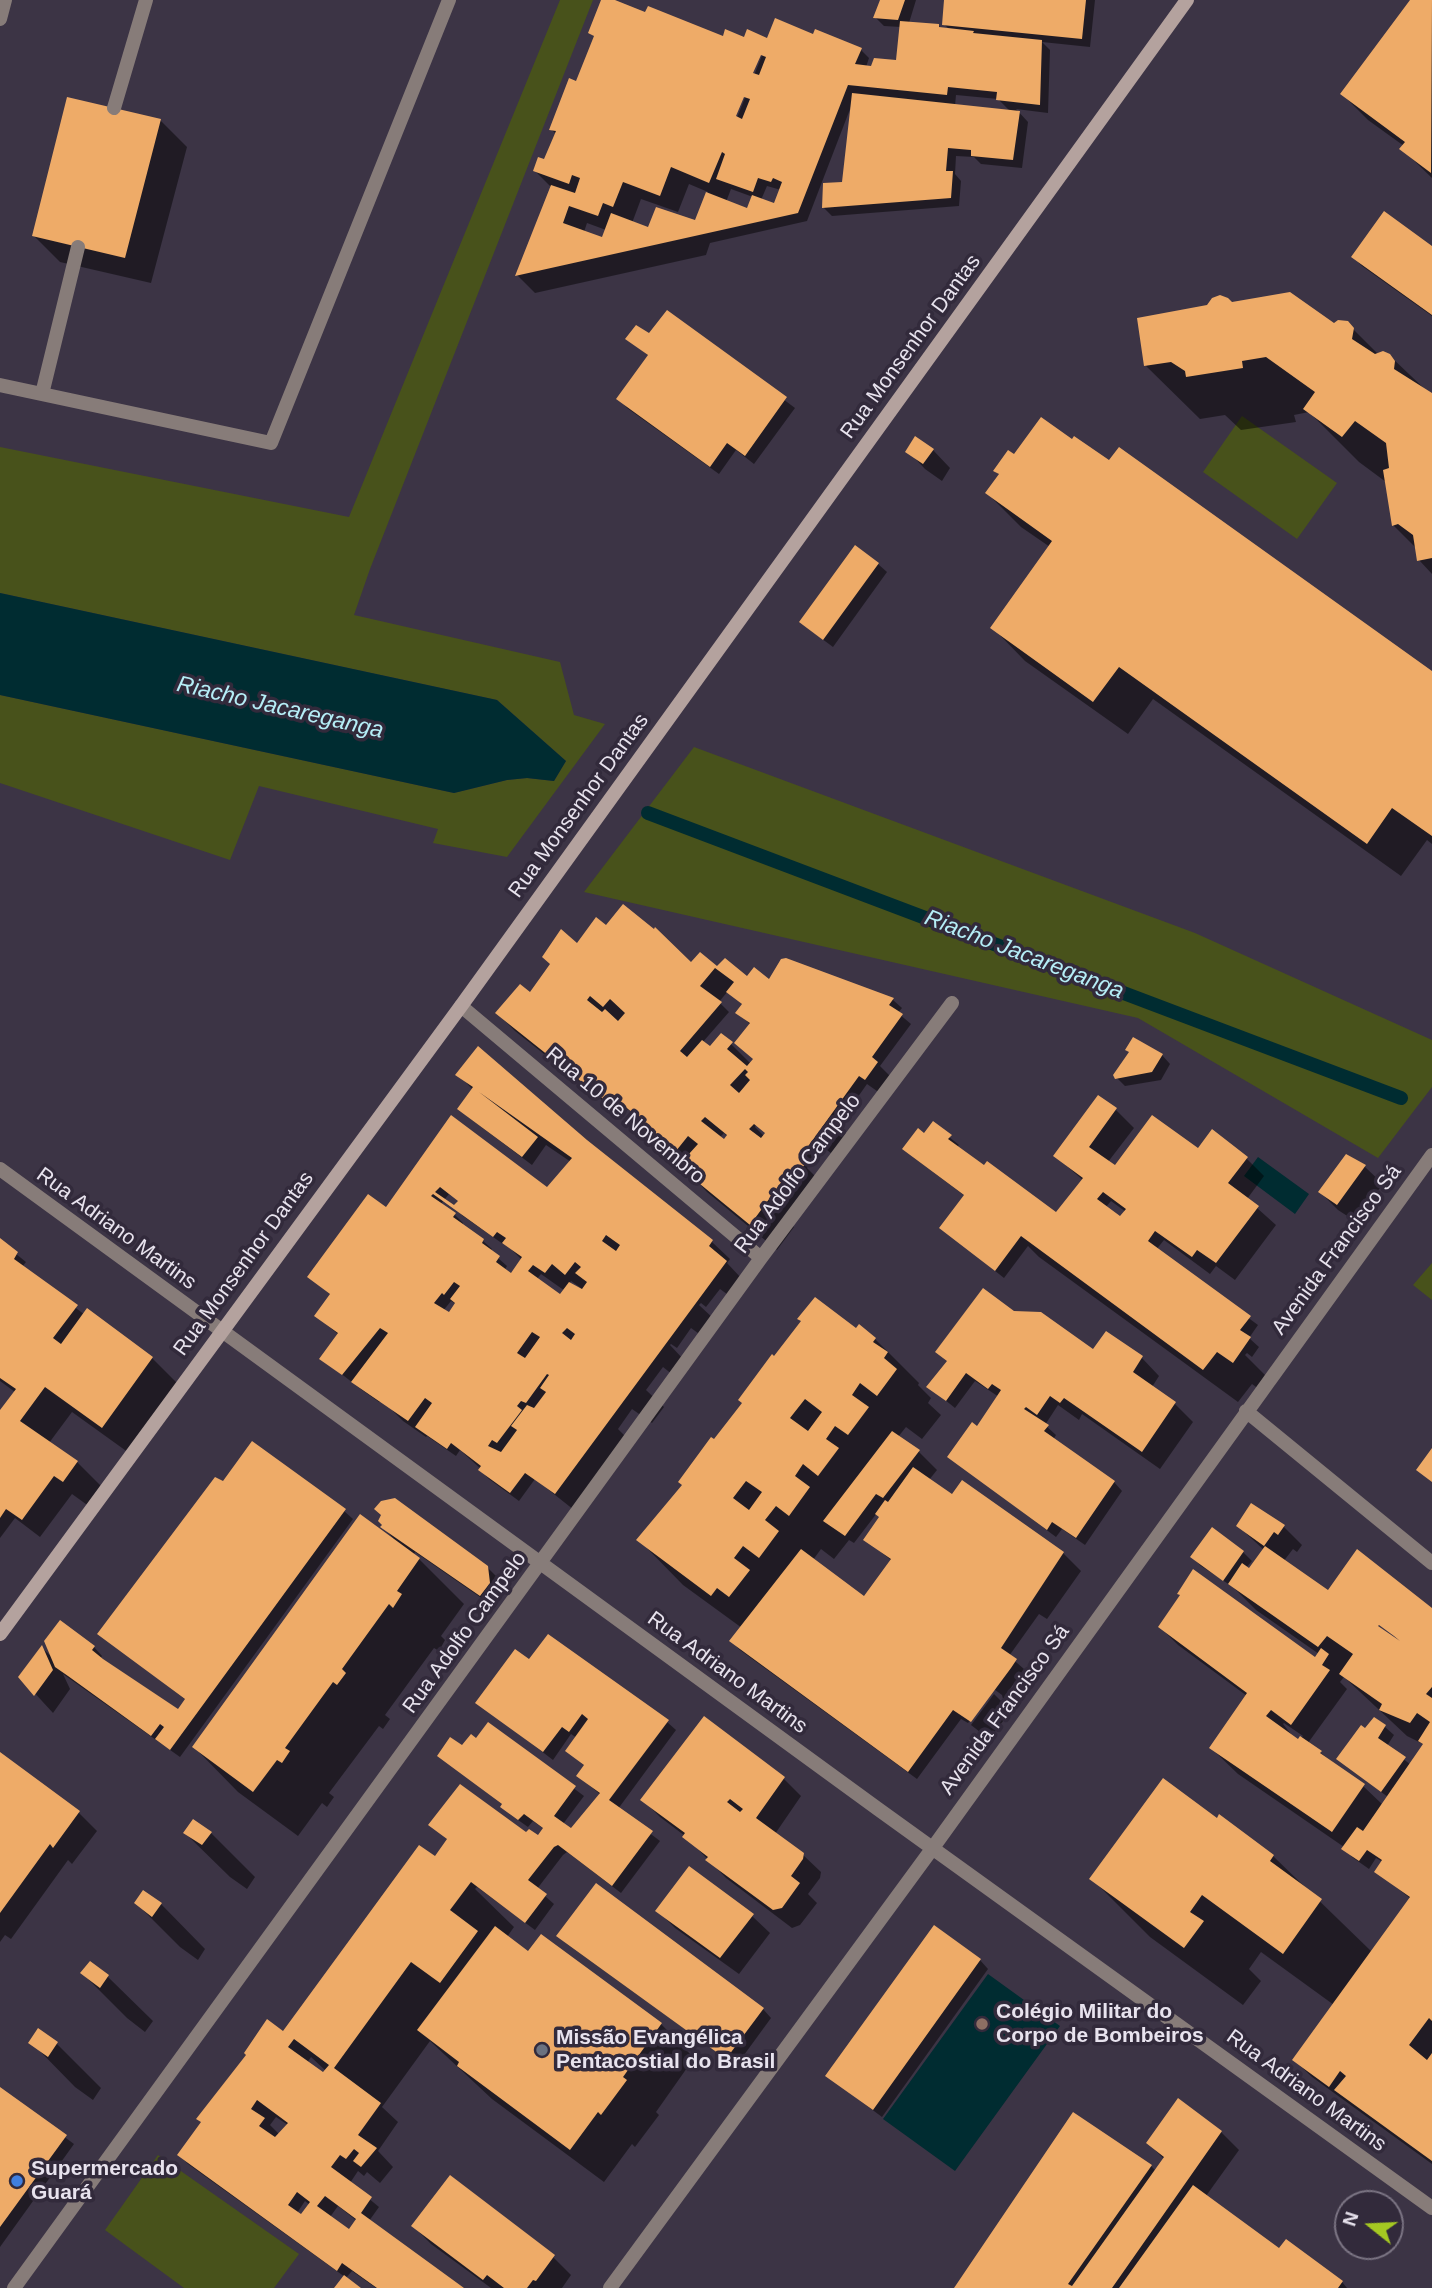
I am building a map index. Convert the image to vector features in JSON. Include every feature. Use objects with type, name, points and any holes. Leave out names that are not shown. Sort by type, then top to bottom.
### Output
[{"type":"main road","name":"Rua Monsenhor Dantas","points":[[0,1634],[461,1006],[1187,0]]},
{"type":"street","points":[[0,19],[5,0]]},
{"type":"street","points":[[114,108],[146,0]]},
{"type":"street","points":[[0,385],[271,443],[449,0]]},
{"type":"street","points":[[42,394],[78,247]]},
{"type":"street","name":"Rua Adolfo Campelo","points":[[14,2288],[761,1258],[952,1003]]},
{"type":"street","name":"Rua 10 de Novembro","points":[[461,1006],[761,1258]]},
{"type":"street","name":"Avenida Francisco Sá","points":[[610,2288],[932,1849],[1432,1155]]},
{"type":"street","name":"Rua Adriano Martins","points":[[0,1169],[932,1849],[1432,2208]]},
{"type":"street","points":[[1246,1411],[1432,1563]]},
{"type":"green space","points":[[560,0],[593,0],[354,615],[560,662],[574,715],[605,724],[507,857],[433,843],[438,829],[259,786],[230,860],[0,783],[0,695],[454,793],[507,780],[527,778],[554,781],[566,761],[497,700],[0,593],[0,447],[349,517]]},
{"type":"green space","points":[[1242,416],[1337,483],[1297,539],[1203,472]]},
{"type":"green space","points":[[694,747],[1195,933],[1432,1040],[1432,1087],[1378,1158],[1138,1018],[584,892]]},
{"type":"green space","points":[[1432,1263],[1432,1300],[1413,1285]]},
{"type":"green space","points":[[158,2155],[299,2254],[274,2288],[184,2288],[105,2230]]},
{"type":"water","points":[[0,593],[497,700],[566,761],[554,781],[527,778],[507,780],[454,793],[0,695]]},
{"type":"water","points":[[1258,1157],[1309,1194],[1295,1214],[1244,1176]]},
{"type":"water","points":[[988,1974],[1060,2026],[955,2171],[883,2119]]},
{"type":"building","points":[[601,0],[615,0],[645,12],[648,6],[723,36],[725,29],[744,37],[747,29],[767,38],[775,18],[813,34],[815,29],[862,48],[855,64],[871,66],[874,58],[896,60],[900,21],[939,24],[939,27],[974,31],[973,33],[1042,40],[1040,105],[996,100],[997,92],[948,87],[947,95],[848,85],[798,213],[515,276],[551,185],[575,193],[580,178],[572,175],[569,184],[533,171],[538,157],[544,159],[556,131],[549,130],[569,78],[576,81],[594,36],[588,33]],"holes":[[[761,55],[766,57],[759,75],[753,73]],[[744,97],[750,99],[742,119],[736,116]],[[722,152],[725,154],[716,179],[753,192],[758,178],[771,182],[773,178],[782,182],[774,203],[752,195],[747,208],[706,192],[695,220],[656,207],[648,227],[611,213],[602,237],[563,223],[569,206],[598,216],[603,203],[613,207],[623,182],[660,196],[671,167],[709,183]]]},
{"type":"building","points":[[880,0],[905,0],[898,20],[873,18]]},
{"type":"building","points":[[944,0],[1086,0],[1082,39],[942,25]]},
{"type":"building","points":[[1410,0],[1432,0],[1431,173],[1399,149],[1405,142],[1340,94]]},
{"type":"building","points":[[852,93],[1020,111],[1013,160],[971,156],[971,150],[948,148],[946,171],[953,171],[951,198],[822,208],[823,183],[842,182]]},
{"type":"building","points":[[67,97],[161,119],[125,258],[32,236]]},
{"type":"building","points":[[1384,211],[1432,246],[1432,315],[1351,257]]},
{"type":"building","points":[[1290,292],[1334,323],[1338,320],[1348,321],[1354,328],[1352,339],[1375,354],[1383,351],[1390,354],[1395,361],[1394,369],[1432,393],[1432,558],[1417,561],[1413,535],[1398,524],[1392,526],[1383,470],[1389,468],[1386,443],[1355,421],[1342,437],[1303,409],[1315,392],[1266,357],[1242,361],[1243,368],[1186,377],[1185,371],[1171,362],[1144,366],[1137,318],[1207,305],[1212,298],[1220,295],[1232,302]]},
{"type":"building","points":[[667,310],[787,397],[745,456],[727,443],[710,467],[616,399],[648,355],[625,339],[636,325],[649,333]]},
{"type":"building","points":[[1041,417],[1109,460],[1119,447],[1432,671],[1432,836],[1392,808],[1367,844],[1119,667],[1093,702],[990,628],[1052,541],[985,493],[999,474],[993,471],[1008,450],[1014,454]]},
{"type":"building","points":[[915,436],[934,449],[923,464],[905,452]]},
{"type":"building","points":[[855,545],[879,563],[823,640],[799,622]]},
{"type":"building","points":[[623,904],[654,929],[655,927],[691,962],[700,952],[717,966],[725,958],[747,976],[754,967],[769,979],[781,959],[786,958],[894,998],[889,1005],[903,1014],[872,1057],[878,1062],[865,1080],[859,1076],[799,1159],[805,1164],[793,1181],[786,1176],[750,1225],[678,1166],[698,1144],[688,1136],[672,1156],[632,1123],[637,1116],[609,1094],[603,1099],[495,1013],[520,984],[530,992],[550,964],[542,957],[561,929],[577,943],[596,917],[606,925]],"holes":[[[715,968],[734,982],[726,992],[742,1004],[735,1013],[750,1023],[734,1043],[753,1059],[747,1066],[727,1049],[733,1042],[721,1033],[710,1046],[702,1040],[687,1057],[680,1051],[722,1002],[700,986]],[[590,996],[603,1007],[610,999],[625,1013],[618,1021],[605,1009],[602,1012],[587,1000]],[[745,1069],[748,1072],[745,1075],[750,1080],[739,1093],[730,1085]],[[705,1117],[727,1135],[724,1139],[701,1121]],[[754,1124],[765,1133],[761,1138],[749,1129]]]},
{"type":"building","points":[[1133,1037],[1163,1054],[1152,1072],[1115,1079],[1113,1075],[1129,1052],[1125,1050]]},
{"type":"building","points":[[478,1046],[587,1140],[713,1240],[709,1246],[727,1261],[555,1494],[525,1473],[510,1493],[478,1470],[481,1466],[451,1443],[447,1449],[415,1427],[432,1403],[425,1398],[408,1421],[351,1382],[388,1333],[380,1328],[342,1375],[319,1359],[338,1333],[314,1316],[330,1294],[307,1277],[368,1194],[386,1207],[451,1115],[547,1187],[572,1158],[479,1092],[538,1137],[522,1157],[457,1109],[473,1087],[455,1075]],"holes":[[[440,1187],[458,1201],[454,1205],[435,1192]],[[433,1194],[493,1237],[497,1232],[506,1238],[502,1243],[522,1257],[511,1273],[496,1262],[500,1256],[482,1243],[484,1239],[453,1217],[456,1213],[431,1196]],[[606,1235],[620,1245],[616,1251],[602,1241]],[[575,1262],[581,1267],[575,1273],[587,1282],[582,1289],[569,1282],[560,1294],[528,1271],[533,1265],[545,1273],[552,1264],[565,1275]],[[454,1282],[460,1286],[450,1299],[455,1303],[449,1312],[434,1303],[442,1293],[444,1295]],[[567,1328],[575,1334],[571,1340],[562,1333]],[[532,1332],[540,1337],[525,1358],[517,1353]],[[547,1374],[549,1375],[540,1388],[546,1392],[534,1408],[527,1405],[511,1426],[517,1430],[501,1452],[488,1446],[492,1440],[497,1443],[522,1410],[517,1406],[521,1401],[526,1403]]]},
{"type":"building","points":[[1098,1095],[1117,1108],[1089,1147],[1115,1165],[1152,1115],[1198,1148],[1212,1129],[1248,1157],[1228,1183],[1259,1206],[1216,1263],[1197,1250],[1192,1257],[1155,1231],[1148,1241],[1251,1316],[1240,1330],[1251,1337],[1233,1363],[1217,1352],[1203,1370],[1021,1236],[995,1271],[939,1228],[964,1195],[902,1149],[918,1128],[924,1133],[933,1121],[952,1135],[948,1139],[984,1165],[987,1161],[1056,1212],[1083,1178],[1053,1156]],"holes":[[[1103,1192],[1126,1209],[1120,1216],[1097,1199]]]},
{"type":"building","points":[[1346,1154],[1366,1165],[1337,1205],[1318,1192]]},
{"type":"building","points":[[0,1238],[18,1252],[14,1259],[78,1305],[53,1338],[61,1344],[87,1308],[153,1357],[102,1428],[45,1387],[20,1421],[78,1461],[63,1482],[54,1476],[22,1520],[6,1509],[0,1518],[0,1410],[16,1389],[0,1378]]},
{"type":"building","points":[[983,1288],[1014,1311],[1041,1312],[1093,1349],[1106,1331],[1143,1356],[1133,1372],[1176,1402],[1142,1452],[1064,1398],[1060,1403],[1050,1396],[1037,1415],[1026,1407],[1024,1409],[1049,1425],[1044,1431],[1115,1481],[1076,1538],[1052,1522],[1047,1530],[947,1457],[972,1422],[977,1426],[1001,1390],[992,1384],[988,1389],[966,1373],[946,1401],[926,1387],[947,1361],[935,1352]]},
{"type":"building","points":[[815,1297],[856,1328],[859,1324],[876,1338],[873,1342],[888,1352],[884,1358],[897,1369],[877,1396],[860,1383],[852,1395],[869,1407],[848,1435],[835,1426],[826,1439],[839,1448],[818,1476],[803,1464],[795,1476],[810,1487],[789,1516],[776,1506],[765,1520],[779,1531],[759,1558],[743,1546],[734,1558],[750,1570],[729,1597],[717,1588],[711,1596],[636,1540],[682,1485],[678,1482],[711,1437],[714,1439],[742,1403],[738,1400],[801,1321],[797,1319]],"holes":[[[805,1399],[822,1412],[808,1431],[790,1418]],[[746,1481],[762,1492],[749,1510],[733,1498]]]},
{"type":"building","points":[[892,1431],[920,1450],[883,1498],[876,1494],[845,1536],[823,1521]]},
{"type":"building","points":[[252,1441],[346,1509],[170,1750],[155,1739],[164,1727],[160,1724],[151,1736],[55,1667],[44,1641],[60,1620],[95,1646],[92,1650],[103,1659],[178,1709],[185,1699],[97,1634],[215,1477],[223,1481]]},
{"type":"building","points":[[1432,1448],[1432,1482],[1416,1470]]},
{"type":"building","points":[[913,1467],[952,1494],[962,1480],[1064,1552],[1001,1648],[1017,1659],[1011,1668],[971,1722],[953,1710],[908,1772],[729,1641],[801,1549],[864,1596],[891,1559],[863,1540],[879,1517],[875,1514],[885,1500],[888,1502]]},
{"type":"building","points":[[395,1498],[488,1566],[490,1583],[480,1596],[380,1527],[382,1525],[378,1521],[381,1515],[374,1509],[381,1501]]},
{"type":"building","points":[[1251,1503],[1285,1525],[1278,1535],[1274,1532],[1264,1546],[1236,1526]]},
{"type":"building","points":[[360,1514],[420,1558],[397,1591],[402,1594],[393,1608],[389,1604],[342,1669],[346,1673],[337,1685],[333,1682],[285,1748],[290,1751],[282,1763],[277,1760],[253,1792],[192,1747]]},
{"type":"building","points":[[1212,1527],[1244,1551],[1223,1581],[1190,1557]]},
{"type":"building","points":[[1265,1546],[1328,1590],[1357,1549],[1432,1608],[1432,1687],[1426,1694],[1432,1698],[1432,2021],[1429,2018],[1409,2045],[1427,2060],[1432,2053],[1432,2161],[1334,2090],[1346,2076],[1340,2071],[1329,2087],[1292,2060],[1410,1897],[1374,1872],[1382,1860],[1367,1850],[1359,1861],[1341,1849],[1357,1827],[1363,1831],[1423,1744],[1418,1741],[1430,1722],[1417,1713],[1410,1723],[1379,1710],[1382,1704],[1339,1674],[1353,1654],[1327,1636],[1318,1647],[1228,1584],[1242,1563],[1249,1568]]},
{"type":"building","points":[[1193,1569],[1315,1657],[1321,1648],[1329,1654],[1322,1665],[1330,1670],[1291,1725],[1271,1710],[1266,1716],[1298,1739],[1300,1736],[1322,1751],[1320,1753],[1365,1784],[1332,1832],[1209,1748],[1247,1693],[1158,1627],[1180,1595],[1177,1594]]},
{"type":"building","points":[[548,1634],[669,1720],[609,1800],[653,1831],[612,1886],[558,1845],[554,1847],[528,1880],[547,1894],[525,1923],[471,1882],[450,1910],[478,1931],[440,1983],[411,1962],[334,2068],[381,2103],[358,2135],[377,2148],[361,2167],[353,2161],[359,2153],[354,2149],[346,2159],[340,2155],[331,2167],[372,2197],[361,2213],[464,2288],[377,2288],[342,2263],[337,2271],[177,2155],[201,2122],[196,2119],[246,2055],[244,2053],[267,2019],[283,2031],[419,1845],[435,1856],[447,1839],[428,1825],[460,1784],[526,1832],[529,1829],[538,1835],[543,1828],[524,1814],[518,1820],[500,1807],[502,1804],[437,1756],[450,1737],[462,1745],[471,1734],[476,1738],[488,1722],[576,1786],[554,1816],[571,1828],[600,1793],[576,1776],[584,1765],[565,1751],[588,1719],[582,1714],[569,1732],[562,1727],[543,1752],[475,1703],[515,1649],[529,1659]],"holes":[[[294,2039],[329,2065],[323,2072],[288,2047]],[[257,2100],[288,2123],[275,2137],[259,2126],[265,2118],[251,2109]],[[297,2192],[310,2202],[301,2214],[288,2205]],[[325,2196],[356,2219],[349,2229],[317,2206]]]},
{"type":"building","points":[[42,1645],[53,1670],[34,1696],[18,1677]]},
{"type":"building","points":[[704,1716],[785,1777],[756,1818],[804,1853],[791,1876],[800,1883],[782,1908],[773,1910],[705,1860],[708,1857],[682,1837],[685,1833],[640,1800]],"holes":[[[730,1799],[743,1809],[740,1812],[727,1802]]]},
{"type":"building","points":[[1374,1717],[1386,1725],[1378,1738],[1406,1757],[1381,1792],[1336,1759],[1361,1725],[1365,1728]]},
{"type":"building","points":[[0,1752],[80,1811],[53,1848],[50,1844],[0,1913]]},
{"type":"building","points":[[1163,1778],[1217,1818],[1219,1814],[1274,1855],[1270,1861],[1322,1899],[1283,1954],[1202,1895],[1190,1912],[1204,1921],[1184,1948],[1089,1879]]},
{"type":"building","points":[[193,1819],[212,1832],[202,1845],[183,1833]]},
{"type":"building","points":[[689,1866],[754,1914],[720,1958],[655,1911]]},
{"type":"building","points":[[596,1883],[764,2008],[726,2059],[556,1936]]},
{"type":"building","points":[[143,1890],[162,1903],[152,1917],[134,1903]]},
{"type":"building","points":[[934,1925],[981,1959],[873,2110],[825,2076]]},
{"type":"building","name":"Missão Evangélica Pentacostial do Brasil","points":[[495,1926],[528,1951],[541,1934],[662,2023],[623,2077],[627,2080],[601,2115],[598,2112],[570,2150],[457,2066],[459,2062],[417,2030]]},
{"type":"building","points":[[90,1961],[109,1975],[100,1988],[80,1973]]},
{"type":"building","points":[[38,2028],[58,2042],[48,2057],[28,2043]]},
{"type":"building","name":"Supermercado Guará","points":[[0,2087],[67,2135],[0,2227]]},
{"type":"building","points":[[1178,2098],[1222,2131],[1112,2288],[954,2288],[1073,2112],[1152,2165],[1068,2284],[1072,2286],[1164,2157],[1146,2143]]},
{"type":"building","points":[[450,2175],[555,2255],[536,2281],[533,2280],[527,2288],[504,2288],[487,2275],[483,2280],[411,2226]]},
{"type":"building","points":[[1193,2185],[1279,2248],[1286,2239],[1343,2281],[1338,2288],[1119,2288]]},
{"type":"building","points":[[344,2275],[361,2288],[334,2288]]},
{"type":"waterway","name":"Riacho Jacareganga","points":[[648,813],[1401,1098]]},
{"type":"place","name":"Colégio Militar do Corpo de Bombeiros","points":[[982,2024]]},
{"type":"place","name":"Missão Evangélica Pentacostial do Brasil","points":[[542,2050]]},
{"type":"place","name":"Supermercado Guará","points":[[17,2181]]}]
